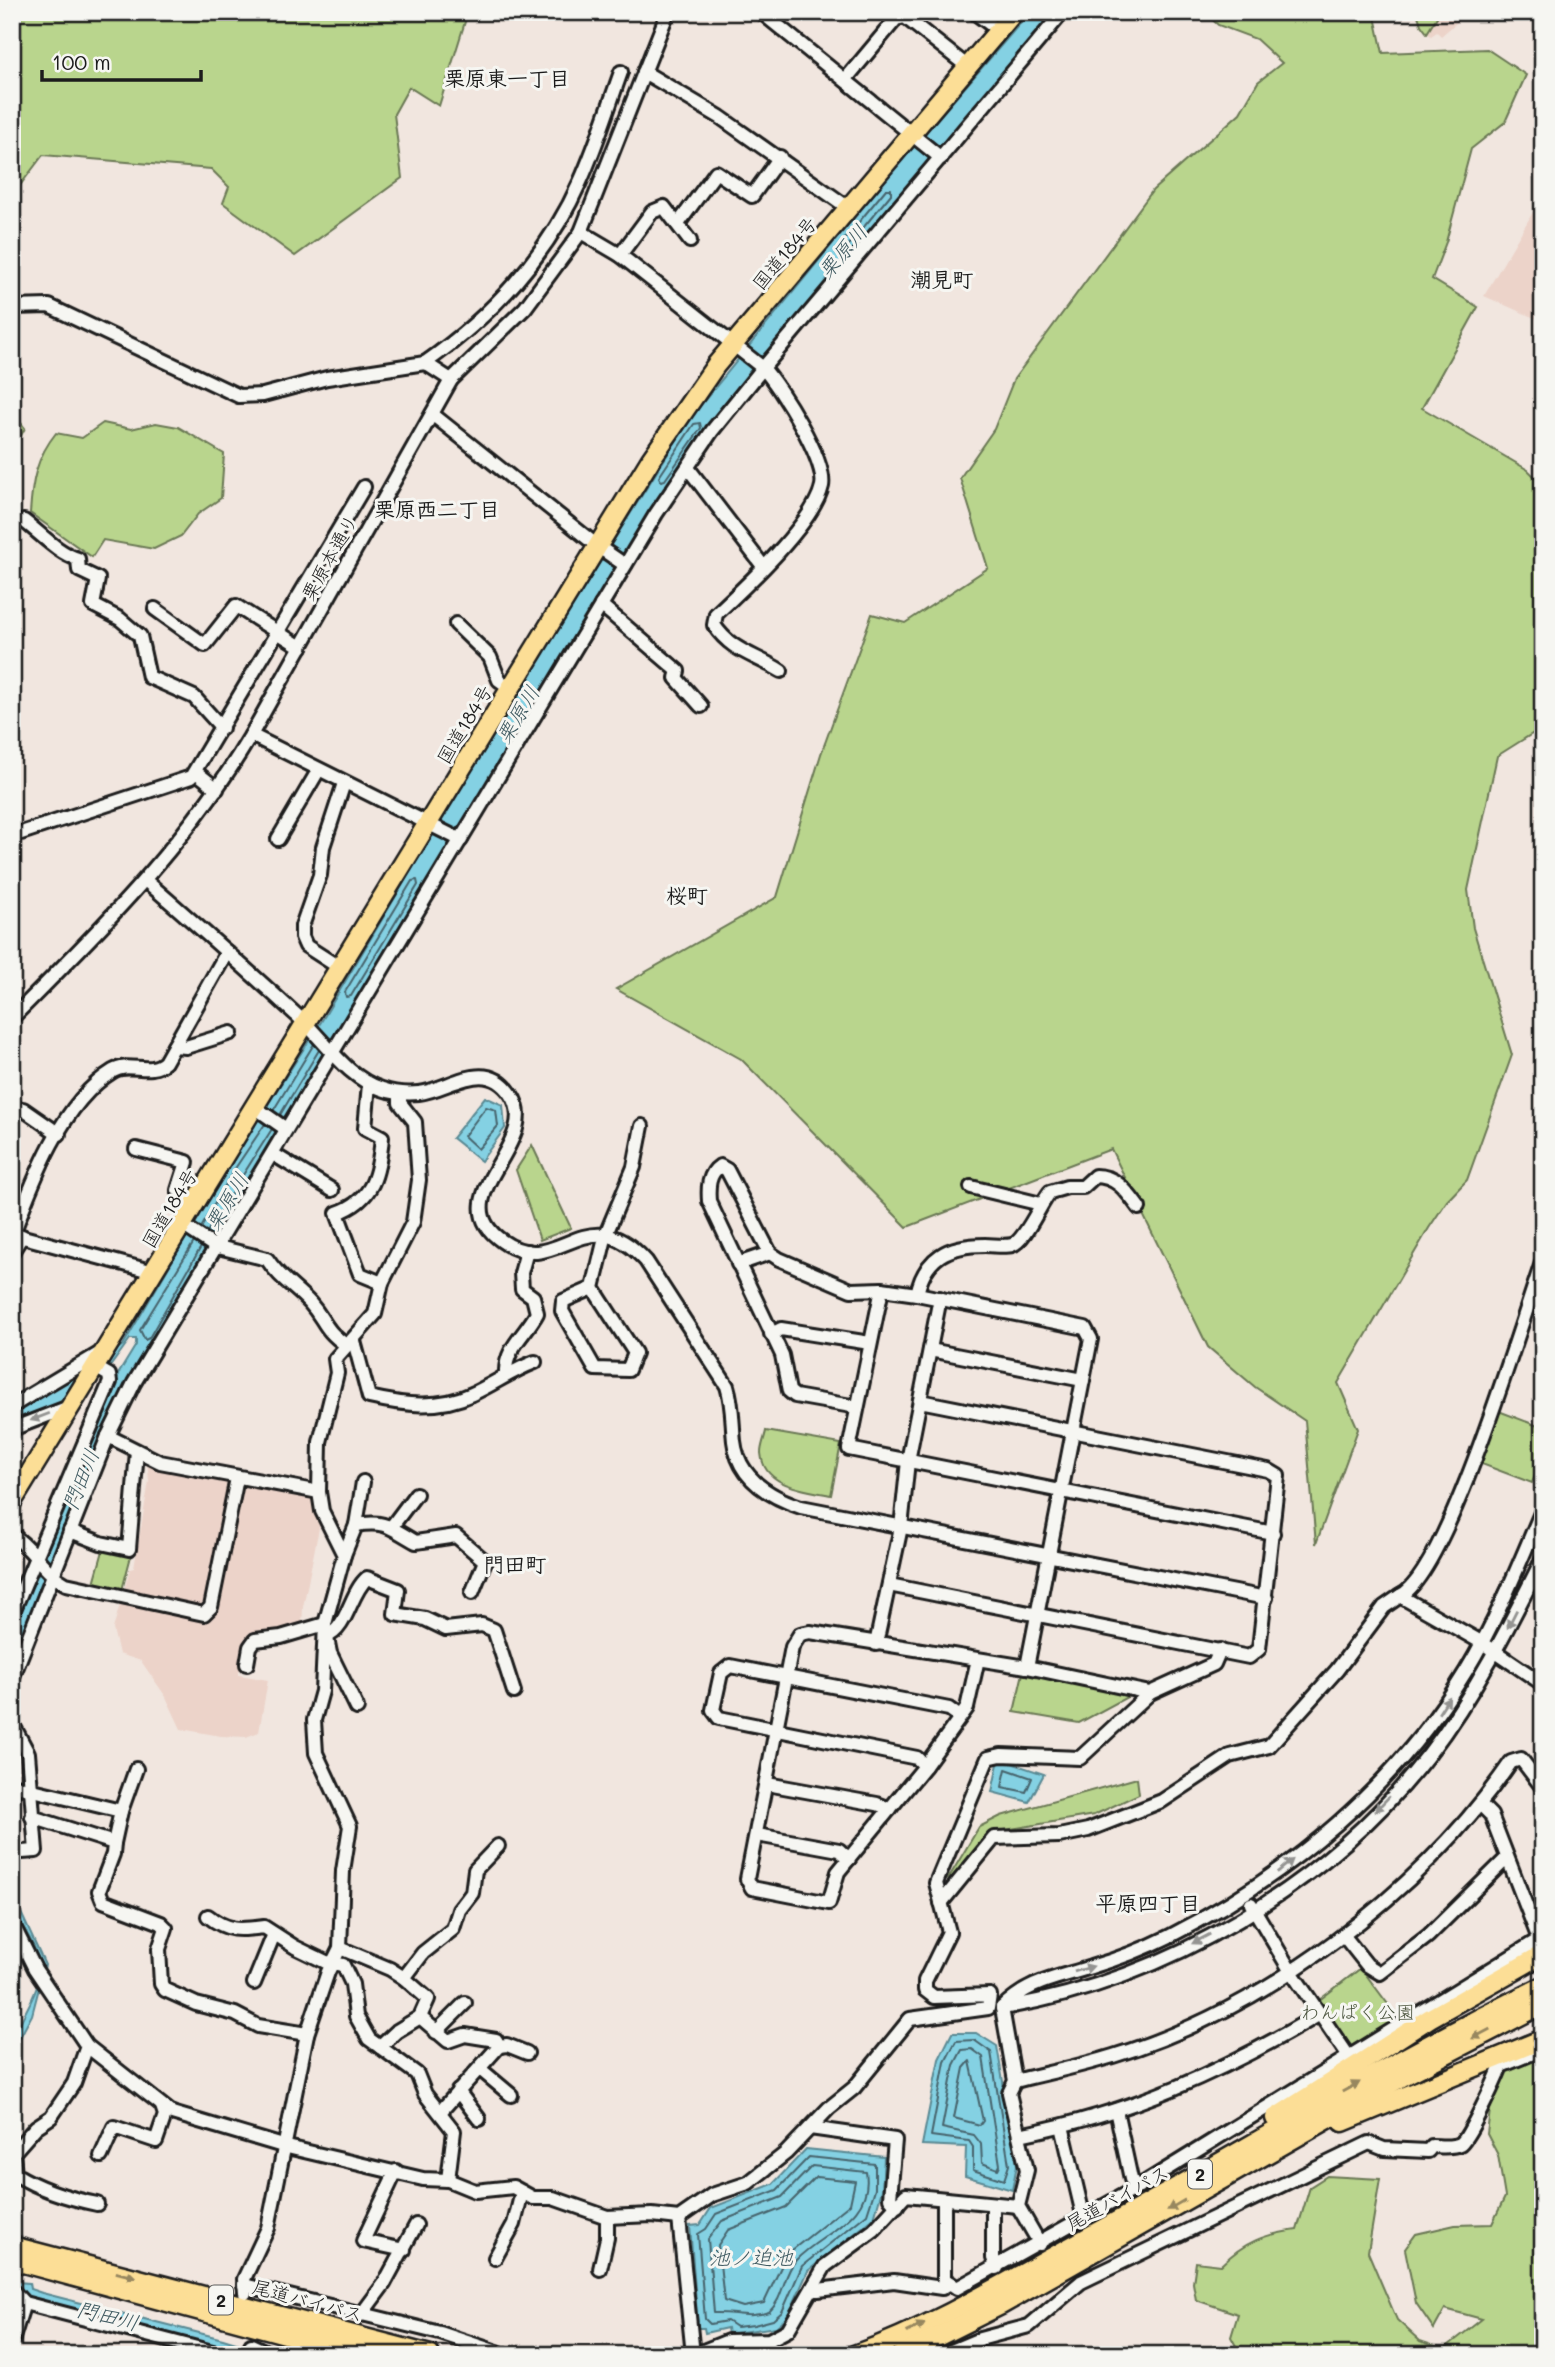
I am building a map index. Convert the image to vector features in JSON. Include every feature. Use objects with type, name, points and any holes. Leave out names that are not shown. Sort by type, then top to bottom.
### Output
[{"type":"highway","name":"国道184号","points":[[12,1502],[155,1272],[187,1228],[196,1205],[309,1028],[340,968],[433,824],[510,688],[600,548],[650,459],[716,365],[739,348],[850,209],[916,137],[968,67],[1014,12]]},
{"type":"highway","points":[[1117,2221],[1541,1943]]},
{"type":"highway","name":"尾道バイパス","points":[[854,2355],[958,2307],[1117,2221],[1453,2030],[1543,1986]]},
{"type":"highway","name":"尾道バイパス","points":[[901,2355],[1001,2305],[1422,2066],[1543,2004]]},
{"type":"highway","points":[[1241,2169],[1395,2099],[1543,2039]]},
{"type":"highway","points":[[12,2236],[70,2252],[82,2271]]},
{"type":"highway","name":"尾道バイパス","points":[[12,2246],[82,2271],[363,2355]]},
{"type":"highway","points":[[12,2263],[82,2271]]},
{"type":"highway","name":"尾道バイパス","points":[[82,2271],[430,2355]]},
{"type":"street","name":"栗原本通り","points":[[12,1018],[145,880],[217,789],[251,735],[451,380],[525,308],[581,232],[668,12]]},
{"type":"street","points":[[761,12],[938,156]]},
{"type":"street","points":[[974,12],[998,30]]},
{"type":"street","points":[[12,1679],[51,1574],[108,1436],[134,1384],[212,1244],[273,1154],[284,1127],[330,1048],[601,605],[623,564],[712,431],[760,366],[1063,12]]},
{"type":"street","points":[[845,80],[896,19],[905,17],[968,67]]},
{"type":"street","points":[[12,307],[49,306],[239,396],[263,395],[327,377],[425,363],[484,317],[520,277],[559,223],[581,181],[621,72]]},
{"type":"street","points":[[643,72],[720,117],[850,209]]},
{"type":"street","points":[[678,224],[716,172],[752,196],[780,157]]},
{"type":"street","points":[[620,254],[652,212],[664,207],[690,241]]},
{"type":"street","points":[[581,232],[620,254],[760,366],[778,384],[821,469],[822,485],[801,526],[716,614],[714,625],[724,640],[742,653],[754,654],[781,671]]},
{"type":"street","points":[[425,363],[451,380]]},
{"type":"street","points":[[432,414],[623,564]]},
{"type":"street","points":[[688,468],[763,566]]},
{"type":"street","points":[[12,836],[191,777],[364,487]]},
{"type":"street","points":[[24,522],[53,542],[64,555],[78,559],[79,570],[98,579],[93,605],[120,619],[140,636],[149,677],[194,697],[222,728]]},
{"type":"street","points":[[601,605],[678,671],[676,678],[701,706]]},
{"type":"street","points":[[155,609],[205,645],[236,606],[301,647]]},
{"type":"street","points":[[456,624],[490,657],[499,680],[510,688]]},
{"type":"street","points":[[251,735],[318,771],[433,824],[458,839]]},
{"type":"street","points":[[278,839],[318,771]]},
{"type":"street","points":[[196,772],[217,789]]},
{"type":"street","points":[[340,968],[306,946],[302,937],[302,926],[320,875],[323,847],[344,783]]},
{"type":"street","points":[[145,880],[309,1028],[354,1075],[369,1084],[400,1093],[420,1093],[468,1076],[482,1076],[499,1083],[511,1094],[518,1126],[512,1142],[487,1181],[483,1200],[484,1217],[495,1236],[514,1248],[542,1253],[580,1238],[606,1234],[631,1244],[646,1261],[727,1386],[733,1404],[734,1443],[749,1476],[781,1501],[1266,1598]]},
{"type":"street","points":[[12,1252],[35,1173],[59,1134],[97,1081],[119,1068],[160,1067],[227,952]]},
{"type":"street","points":[[174,1046],[186,1047],[231,1033]]},
{"type":"street","points":[[369,1084],[365,1128],[382,1137],[380,1170],[355,1206],[337,1213],[360,1274],[382,1283]]},
{"type":"street","points":[[344,1555],[321,1511],[320,1442],[337,1373],[335,1359],[375,1314],[382,1283],[413,1222],[419,1180],[415,1122],[400,1103],[400,1093]]},
{"type":"street","points":[[12,1114],[23,1109],[59,1134]]},
{"type":"street","points":[[257,1109],[284,1127]]},
{"type":"street","points":[[593,1288],[563,1301],[562,1311],[595,1369],[628,1370],[635,1353],[593,1288],[606,1234],[634,1167],[642,1126]]},
{"type":"street","points":[[136,1149],[187,1163],[178,1190],[196,1205]]},
{"type":"street","points":[[273,1154],[332,1190]]},
{"type":"street","points":[[857,1407],[795,1396],[789,1391],[782,1355],[709,1202],[708,1188],[713,1171],[720,1166],[727,1170],[770,1253],[851,1290],[882,1289],[917,1294],[1085,1328],[1091,1339],[1027,1668]]},
{"type":"street","points":[[917,1294],[921,1275],[930,1262],[953,1248],[1013,1245],[1023,1237],[1050,1192],[1067,1187],[1083,1187],[1095,1176],[1107,1176],[1122,1185],[1139,1208]]},
{"type":"street","points":[[971,1187],[1041,1203]]},
{"type":"street","points":[[187,1228],[212,1244],[267,1259],[279,1277],[311,1304],[328,1332],[350,1343],[369,1397],[406,1405],[440,1404],[471,1394],[506,1373],[535,1362]]},
{"type":"street","points":[[16,1235],[155,1272]]},
{"type":"street","points":[[506,1373],[510,1349],[528,1330],[537,1313],[533,1297],[522,1289],[521,1273],[527,1251]]},
{"type":"street","points":[[738,1264],[770,1253]]},
{"type":"street","points":[[941,1903],[994,1838],[1059,1836],[1113,1821],[1162,1801],[1230,1756],[1269,1746],[1337,1670],[1384,1607],[1407,1593],[1420,1577],[1453,1515],[1537,1295],[1543,1260]]},
{"type":"street","points":[[882,1289],[849,1449],[1273,1533]]},
{"type":"street","points":[[876,1644],[901,1527],[908,1461],[940,1298]]},
{"type":"street","points":[[771,1334],[781,1329],[870,1343]]},
{"type":"street","points":[[930,1350],[1083,1380]]},
{"type":"street","points":[[12,1406],[101,1362],[109,1375],[110,1382],[12,1614]]},
{"type":"street","points":[[889,1585],[1249,1657],[1259,1649],[1278,1476],[1268,1470],[920,1401]]},
{"type":"street","points":[[12,1429],[69,1407]]},
{"type":"street","points":[[108,1436],[160,1462],[319,1492]]},
{"type":"street","points":[[70,1531],[101,1543],[129,1549],[137,1451]]},
{"type":"street","points":[[12,1535],[24,1542],[51,1574],[66,1584],[204,1614],[211,1607],[237,1478]]},
{"type":"street","points":[[363,1482],[356,1525],[344,1555],[325,1631],[321,1691],[314,1720],[316,1753],[351,1826],[343,1871],[340,1948],[307,2034],[268,2228],[244,2278],[244,2289],[440,2333],[506,2355]]},
{"type":"street","points":[[392,1526],[416,1494]]},
{"type":"street","points":[[1002,2008],[1039,1981],[1091,1967],[1162,1940],[1244,1895],[1328,1831],[1386,1777],[1437,1715],[1481,1642],[1543,1508]]},
{"type":"street","points":[[356,1525],[377,1522],[392,1526],[416,1542],[456,1536],[464,1540],[485,1561],[472,1593]]},
{"type":"street","points":[[1002,2008],[1047,2001],[1147,1968],[1257,1910],[1319,1866],[1428,1755],[1496,1652],[1543,1558]]},
{"type":"street","points":[[247,1664],[250,1647],[255,1640],[325,1631],[334,1633],[346,1614],[348,1603],[368,1578],[398,1590],[395,1614],[425,1619],[446,1629],[482,1625],[494,1630],[514,1692]]},
{"type":"street","points":[[1400,1597],[1481,1642],[1543,1684]]},
{"type":"street","points":[[325,1631],[330,1653],[357,1709]]},
{"type":"street","points":[[978,1659],[967,1707],[925,1766],[838,1872],[829,1903],[752,1888],[747,1879],[792,1647],[800,1634],[810,1632],[978,1659],[1150,1693]]},
{"type":"street","points":[[12,1923],[36,1969],[47,1981],[87,2046],[172,2113],[283,2146],[423,2179],[448,2180],[475,2191],[513,2187],[533,2198],[553,2198],[607,2217],[652,2215],[680,2218],[712,2195],[748,2183],[786,2153],[854,2088],[910,2019],[988,2008],[990,1995],[933,1997],[925,1990],[925,1981],[949,1932],[936,1883],[988,1758],[1001,1755],[1080,1758],[1150,1693],[1214,1664],[1220,1650]]},
{"type":"street","points":[[925,1766],[917,1758],[719,1718],[713,1710],[721,1673],[730,1666],[787,1676],[949,1709],[960,1717]]},
{"type":"street","points":[[12,1723],[28,1752],[36,1850],[22,1852]]},
{"type":"street","points":[[1015,2081],[1113,2056],[1173,2034],[1290,1970],[1344,1936],[1406,1882],[1481,1805],[1511,1762],[1521,1759],[1543,1788]]},
{"type":"street","points":[[136,1769],[121,1811],[113,1854],[99,1891],[103,1901],[161,1923],[166,1928],[159,1949],[161,1984],[165,1990],[196,2004],[236,2014],[258,2026],[307,2034]]},
{"type":"street","points":[[766,1784],[877,1804],[890,1810]]},
{"type":"street","points":[[12,1794],[16,1786],[121,1811]]},
{"type":"street","points":[[944,2199],[944,2279],[957,2288],[1084,2219],[1541,1943],[1491,1815],[1481,1805]]},
{"type":"street","points":[[32,1817],[46,1819],[114,1843]]},
{"type":"street","points":[[757,1835],[839,1850],[849,1859]]},
{"type":"street","points":[[404,1978],[424,1953],[453,1929],[459,1910],[472,1893],[475,1870],[498,1846]]},
{"type":"street","points":[[1344,1936],[1367,1965],[1380,1973],[1428,1936],[1507,1858]]},
{"type":"street","points":[[1244,1895],[1257,1910],[1290,1970],[1349,2057]]},
{"type":"street","points":[[208,1916],[224,1929],[237,1931],[264,1927],[326,1962],[343,1965],[352,1984],[356,2016],[369,2039],[417,2074],[425,2094],[441,2111],[454,2132],[448,2180]]},
{"type":"street","points":[[254,1983],[274,1934]]},
{"type":"street","points":[[340,1948],[390,1969],[428,1999],[420,2017],[397,2031],[380,2047]]},
{"type":"street","points":[[1039,1981],[1047,2001]]},
{"type":"street","points":[[436,2032],[465,2003]]},
{"type":"street","points":[[1002,2008],[1015,2081],[1009,2093],[1027,2170],[1018,2206],[1040,2244]]},
{"type":"street","points":[[1019,2134],[1062,2126],[1195,2082],[1253,2054],[1320,2014]]},
{"type":"street","points":[[420,2017],[449,2041],[465,2035],[496,2040],[499,2046]]},
{"type":"street","points":[[441,2111],[499,2046],[507,2045],[527,2053]]},
{"type":"street","points":[[87,2046],[74,2083],[51,2117],[36,2127],[13,2154],[15,2174],[30,2184],[66,2198],[97,2204]]},
{"type":"street","points":[[942,2355],[980,2339],[1029,2326],[1081,2282],[1369,2143],[1384,2150],[1428,2151],[1432,2146],[1458,2146],[1465,2140],[1479,2107],[1488,2099],[1501,2066],[1543,2049]]},
{"type":"street","points":[[480,2069],[511,2095]]},
{"type":"street","points":[[458,2091],[479,2119]]},
{"type":"street","points":[[101,2156],[114,2127],[156,2141],[165,2115],[162,2106]]},
{"type":"street","points":[[1116,2110],[1131,2179],[1136,2188]]},
{"type":"street","points":[[1062,2126],[1084,2219]]},
{"type":"street","points":[[810,2128],[895,2140],[890,2198],[897,2206]]},
{"type":"street","points":[[396,2171],[363,2241],[404,2250]]},
{"type":"street","points":[[495,2258],[514,2224],[522,2192]]},
{"type":"street","points":[[680,2218],[693,2355],[728,2341],[769,2340],[788,2330],[825,2266],[874,2230],[906,2195],[1018,2206]]},
{"type":"street","points":[[993,2204],[993,2258],[997,2268]]},
{"type":"street","points":[[600,2269],[607,2238],[607,2217]]},
{"type":"street","points":[[361,2315],[404,2250],[416,2225]]},
{"type":"street","points":[[813,2287],[818,2290],[894,2281],[942,2288],[950,2283]]},
{"type":"street","points":[[12,2290],[24,2303],[220,2354]]},
{"type":"street","points":[[12,2341],[24,2303]]},
{"type":"street","points":[[251,2348],[272,2355]]},
{"type":"shaded area","points":[[1417,12],[1469,12],[1441,36],[1437,32],[1431,36],[1426,32]]},
{"type":"shaded area","points":[[1543,195],[1543,309],[1537,319],[1484,296]]},
{"type":"shaded area","points":[[147,1460],[313,1494],[320,1523],[303,1607],[302,1626],[254,1638],[239,1675],[268,1680],[259,1732],[246,1737],[181,1729],[166,1697],[141,1661],[119,1654],[113,1629],[130,1569],[134,1568],[149,1481]]},
{"type":"green space","points":[[12,12],[468,12],[439,106],[409,87],[394,114],[402,178],[295,256],[223,203],[229,187],[211,169],[43,155],[15,192],[12,189]]},
{"type":"green space","points":[[1204,12],[1374,12],[1383,53],[1487,49],[1526,75],[1505,122],[1471,149],[1446,242],[1432,279],[1478,307],[1422,408],[1528,470],[1543,485],[1543,727],[1497,756],[1468,890],[1473,928],[1512,1055],[1467,1180],[1447,1201],[1429,1228],[1338,1383],[1358,1429],[1316,1544],[1305,1421],[1255,1387],[1208,1347],[1111,1149],[907,1227],[741,1059],[616,989],[777,897],[821,754],[872,614],[905,623],[988,568],[960,478],[994,429],[1014,379],[1153,190],[1240,113],[1258,82],[1282,63],[1256,39],[1218,25]]},
{"type":"green space","points":[[1417,12],[1440,12],[1427,33],[1421,25]]},
{"type":"green space","points":[[12,412],[25,428],[12,452]]},
{"type":"green space","points":[[103,423],[131,429],[156,423],[178,427],[224,454],[221,498],[198,514],[181,536],[154,549],[103,540],[92,557],[30,513],[34,480],[40,461],[56,433],[82,438]]},
{"type":"green space","points":[[532,1145],[571,1228],[540,1240],[516,1170]]},
{"type":"green space","points":[[1496,1410],[1543,1428],[1543,1456],[1532,1483],[1479,1463]]},
{"type":"green space","points":[[766,1431],[841,1444],[831,1495],[787,1485],[769,1473],[761,1453]]},
{"type":"green space","points":[[104,1547],[131,1556],[122,1590],[94,1583]]},
{"type":"green space","points":[[1023,1673],[1131,1695],[1079,1723],[1014,1712]]},
{"type":"green space","points":[[1137,1778],[1139,1794],[1094,1815],[993,1832],[958,1874],[948,1879],[979,1827],[1001,1816]]},
{"type":"green space","name":"わんぱく公園","points":[[1361,1968],[1399,2019],[1351,2051],[1318,2001]]},
{"type":"green space","points":[[1543,2058],[1543,2355],[1241,2355],[1231,2337],[1238,2314],[1196,2300],[1193,2283],[1196,2262],[1221,2265],[1238,2250],[1256,2240],[1297,2230],[1310,2187],[1327,2176],[1380,2179],[1368,2252],[1397,2320],[1420,2341],[1444,2349],[1482,2319],[1445,2309],[1434,2329],[1416,2303],[1405,2249],[1416,2234],[1455,2225],[1492,2224],[1505,2197],[1498,2155],[1487,2134],[1491,2102],[1499,2074],[1511,2066]]},
{"type":"water","points":[[1030,12],[1055,12],[775,343],[721,412],[506,753],[211,1239],[122,1402],[12,1669],[12,1625],[111,1386],[136,1345],[136,1339],[130,1339],[109,1368],[108,1365],[58,1404],[12,1424],[12,1411],[73,1379],[123,1345],[228,1166],[321,1022],[496,728],[691,417],[883,182]]},
{"type":"water","points":[[485,1097],[503,1105],[505,1128],[481,1161],[452,1138]]},
{"type":"water","points":[[999,1759],[1044,1774],[1029,1802],[992,1792]]},
{"type":"water","points":[[12,1893],[45,1965],[32,2015],[12,2052],[17,2030],[37,1987],[39,1964],[34,1946],[16,1912]]},
{"type":"water","points":[[952,2033],[976,2033],[997,2046],[1017,2165],[1012,2190],[965,2176],[966,2147],[922,2145],[939,2059]]},
{"type":"water","name":"池ノ迫池","points":[[806,2149],[884,2157],[882,2190],[874,2218],[808,2271],[788,2316],[776,2327],[728,2334],[727,2328],[705,2333],[704,2328],[698,2328],[690,2226],[700,2225],[711,2208],[773,2184]]},
{"type":"water","name":"門田川","points":[[17,2282],[29,2283],[30,2289],[42,2293],[223,2339],[239,2344],[253,2355],[233,2355],[226,2350],[27,2298],[20,2293]]},
{"type":"district","name":"栗原東一丁目","points":[[507,77]]},
{"type":"district","name":"潮見町","points":[[942,278]]},
{"type":"district","name":"栗原西二丁目","points":[[437,508]]},
{"type":"district","name":"桜町","points":[[687,894]]},
{"type":"district","name":"門田町","points":[[515,1563]]},
{"type":"district","name":"平原四丁目","points":[[1148,1902]]},
{"type":"water label","name":"栗原川","points":[[842,251]]},
{"type":"water label","name":"栗原川","points":[[517,714]]},
{"type":"water label","name":"栗原川","points":[[226,1201]]}]
